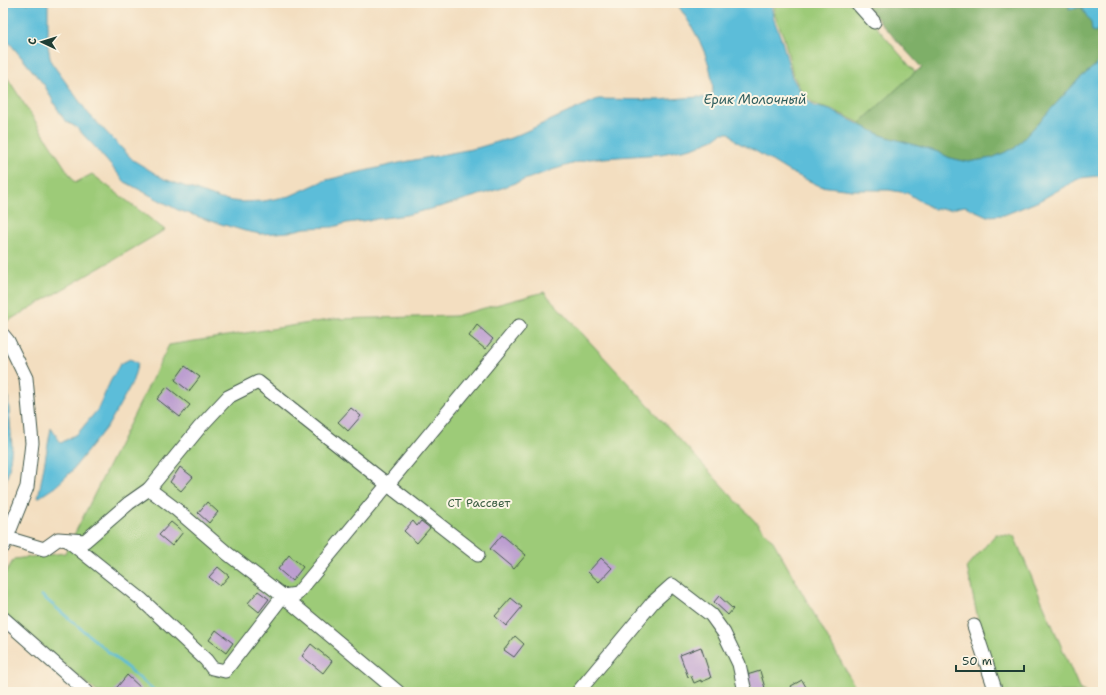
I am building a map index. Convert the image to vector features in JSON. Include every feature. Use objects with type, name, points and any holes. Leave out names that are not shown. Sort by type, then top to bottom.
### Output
[{"type":"street","points":[[857,3],[874,22]]},
{"type":"street","points":[[67,540],[141,599],[206,660],[212,668],[225,671],[283,596],[297,594],[519,326]]},
{"type":"street","points":[[3,334],[26,378],[32,443],[27,487],[5,542],[44,550],[58,539],[84,541],[129,503],[149,489],[200,427],[228,397],[258,382],[478,555]]},
{"type":"street","points":[[149,489],[177,510],[228,554],[283,596],[398,692]]},
{"type":"street","points":[[578,692],[653,602],[672,585],[711,616],[724,633],[739,664],[745,692]]},
{"type":"street","points":[[3,618],[87,692]]},
{"type":"street","points":[[974,626],[996,692]]},
{"type":"green space","points":[[774,3],[856,3],[915,72],[860,123],[831,109],[814,104],[802,92],[793,75],[784,38],[775,16]]},
{"type":"green space","points":[[865,3],[1069,3],[1069,9],[1081,7],[1092,23],[1103,25],[1103,59],[1078,80],[1015,148],[992,158],[968,162],[950,158],[938,152],[881,135],[860,125],[860,123],[915,72],[922,68]]},
{"type":"green space","points":[[3,71],[75,183],[92,174],[165,230],[6,322],[3,318]]},
{"type":"green space","name":"СТ Рассвет","points":[[544,292],[773,541],[858,692],[97,692],[3,613],[3,577],[14,559],[65,553],[169,345],[335,319],[455,316]]},
{"type":"green space","points":[[996,534],[1014,536],[1080,690],[1085,692],[993,692],[967,567]]},
{"type":"water","name":"Ерик Молочный","points":[[3,3],[48,3],[48,46],[51,62],[88,113],[133,160],[164,179],[221,199],[240,202],[264,201],[290,196],[323,181],[399,163],[477,148],[511,138],[598,99],[658,100],[698,97],[709,98],[713,94],[707,59],[698,38],[679,7],[686,3],[771,3],[773,17],[782,41],[792,77],[802,94],[814,106],[830,110],[881,135],[938,152],[950,158],[968,162],[992,158],[1015,148],[1078,80],[1103,59],[1103,177],[1098,176],[1080,178],[1039,201],[1004,215],[987,216],[965,206],[951,209],[933,209],[907,193],[889,190],[852,190],[820,186],[788,171],[737,142],[730,133],[722,133],[714,139],[692,148],[661,154],[589,159],[552,170],[499,189],[443,206],[406,215],[347,223],[333,227],[305,228],[289,232],[261,234],[245,231],[178,210],[125,182],[76,127],[65,121],[45,86],[3,35]]},
{"type":"water","points":[[1069,3],[1103,3],[1103,25],[1100,24],[1096,32],[1092,31],[1091,23],[1081,7],[1069,10]]},
{"type":"water","points":[[130,359],[138,363],[132,383],[109,424],[70,473],[55,487],[38,498],[51,428],[61,443],[78,433],[98,409],[120,364]]},
{"type":"water","points":[[3,385],[7,385],[12,446],[9,470],[3,492]]},
{"type":"building","points":[[477,325],[493,339],[485,349],[469,336]]},
{"type":"building","points":[[185,366],[200,377],[189,391],[175,380]]},
{"type":"building","points":[[167,387],[190,405],[180,417],[157,399]]},
{"type":"building","points":[[351,408],[361,416],[348,431],[338,422]]},
{"type":"building","points":[[180,467],[193,477],[181,491],[170,482]]},
{"type":"building","points":[[207,502],[218,512],[209,523],[198,513]]},
{"type":"building","points":[[413,521],[417,526],[421,521],[430,528],[417,543],[404,531]]},
{"type":"building","points":[[171,522],[183,532],[172,546],[159,535]]},
{"type":"building","points":[[502,535],[526,555],[514,569],[490,549]]},
{"type":"building","points":[[289,555],[303,567],[292,581],[278,569]]},
{"type":"building","points":[[601,558],[612,568],[599,582],[588,572]]},
{"type":"building","points":[[218,567],[229,576],[220,586],[209,577]]},
{"type":"building","points":[[258,591],[269,599],[259,612],[248,603]]},
{"type":"building","points":[[719,596],[733,609],[728,615],[714,602]]},
{"type":"building","points":[[511,598],[522,607],[506,626],[495,616]]},
{"type":"building","points":[[216,630],[233,643],[226,653],[209,640]]},
{"type":"building","points":[[515,636],[524,644],[514,657],[504,650]]},
{"type":"building","points":[[311,644],[332,661],[323,673],[302,656]]},
{"type":"building","points":[[701,647],[711,678],[694,683],[691,676],[688,677],[680,655]]},
{"type":"building","points":[[760,671],[765,688],[753,692],[747,675]]},
{"type":"building","points":[[127,675],[142,689],[139,692],[114,691]]},
{"type":"building","points":[[802,680],[806,687],[798,692],[794,692],[791,686]]},
{"type":"waterway","points":[[41,595],[156,692]]}]
